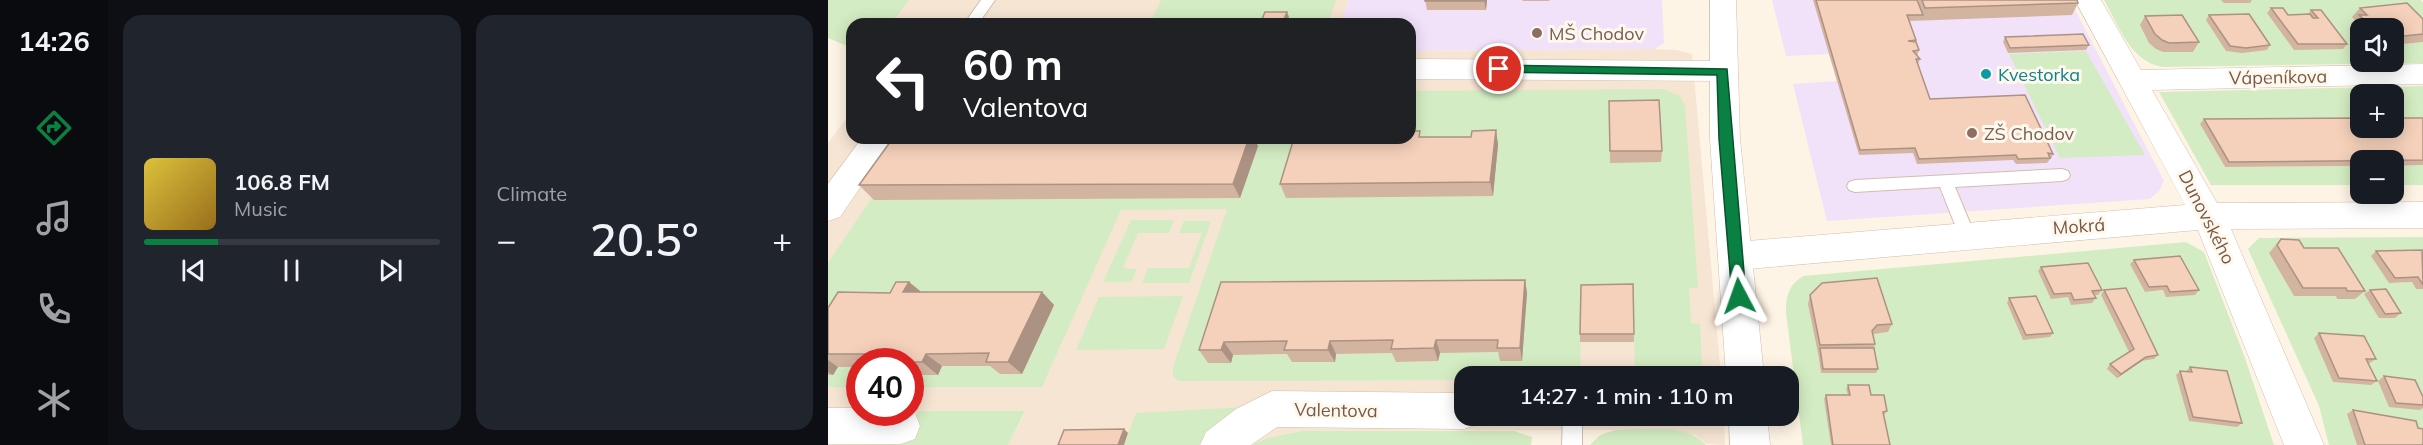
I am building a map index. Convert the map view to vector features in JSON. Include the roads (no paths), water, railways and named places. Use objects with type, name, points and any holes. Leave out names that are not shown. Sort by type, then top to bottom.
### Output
[{"type":"street","points":[[1723,0],[1725,139],[1744,366]]},
{"type":"street","name":"Dunovského","points":[[2088,0],[2209,216],[2304,445]]},
{"type":"street","points":[[1416,69],[1723,71]]},
{"type":"street","name":"Vápeníkova","points":[[2133,80],[2423,74]]},
{"type":"street","points":[[828,208],[875,144]]},
{"type":"street","name":"Mokrá","points":[[1736,256],[2209,216],[2423,214]]},
{"type":"street","name":"Valentova","points":[[1220,445],[1250,422],[1272,409],[1454,411]]},
{"type":"street","points":[[828,426],[846,426]]},
{"type":"street","points":[[1749,426],[1750,445]]},
{"type":"lane","points":[[975,18],[988,0]]},
{"type":"lane","points":[[1855,186],[2062,175]]},
{"type":"lane","points":[[1945,181],[1967,235]]},
{"type":"lane","points":[[1572,445],[1573,426]]},
{"type":"place","name":"MŠ Chodov","points":[[1537,33]]},
{"type":"place","name":"Kvestorka","points":[[1986,74]]},
{"type":"place","name":"ZŠ Chodov","points":[[1972,133]]}]
